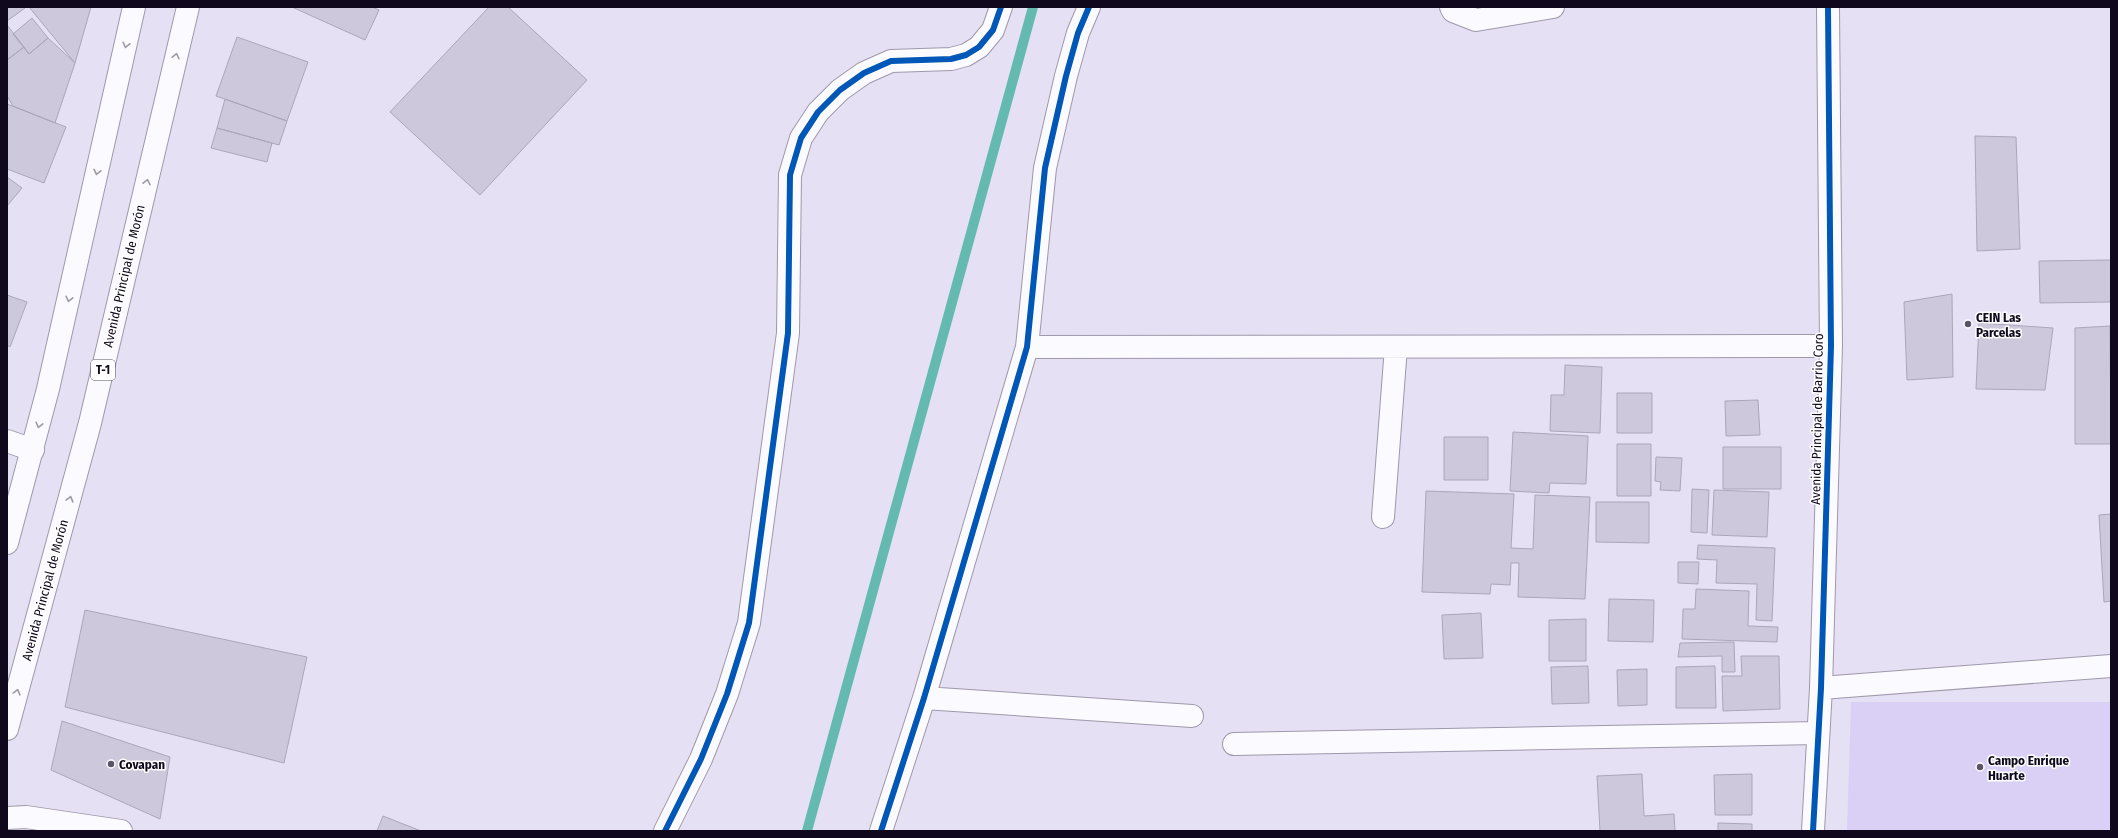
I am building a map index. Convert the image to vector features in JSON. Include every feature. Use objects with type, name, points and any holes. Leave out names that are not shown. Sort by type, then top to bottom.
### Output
[{"type":"street","points":[[7,543],[33,450],[134,7]]},
{"type":"street","name":"Avenida Principal de Morón","points":[[7,730],[90,423],[188,7]]},
{"type":"street","points":[[665,831],[704,752],[727,694],[748,623],[788,333],[790,175],[801,138],[818,112],[840,90],[864,73],[891,61],[951,59],[966,55],[980,47],[993,30],[1001,7]]},
{"type":"street","points":[[880,831],[924,698],[1027,347],[1045,168],[1066,76],[1078,33],[1089,7]]},
{"type":"street","points":[[1451,7],[1453,11],[1476,20],[1553,7]]},
{"type":"street","name":"Avenida Principal de Barrio Coro","points":[[1813,831],[1821,688],[1830,346],[1828,7]]},
{"type":"street","points":[[1027,347],[1830,346]]},
{"type":"street","points":[[1383,518],[1396,347]]},
{"type":"street","points":[[7,441],[33,450]]},
{"type":"street","points":[[1821,688],[2111,666]]},
{"type":"street","points":[[924,698],[1192,716]]},
{"type":"street","points":[[1234,744],[1818,733]]},
{"type":"street","points":[[7,818],[26,817],[121,831]]},
{"type":"shaded area","name":"Campo Enrique Huarte","points":[[1851,702],[2111,702],[2111,831],[1847,831]]},
{"type":"building","points":[[7,7],[24,7],[25,8],[7,21]]},
{"type":"building","points":[[29,7],[91,7],[75,63]]},
{"type":"building","points":[[292,7],[372,7],[379,10],[365,40]]},
{"type":"building","points":[[489,7],[508,7],[587,80],[480,195],[390,112]]},
{"type":"building","points":[[32,18],[48,38],[29,54],[13,34]]},
{"type":"building","points":[[7,25],[24,47],[7,60]]},
{"type":"building","points":[[237,37],[308,62],[287,121],[216,96]]},
{"type":"building","points":[[48,38],[75,63],[55,123],[13,106],[7,96],[7,60],[24,47],[29,54]]},
{"type":"building","points":[[225,99],[287,121],[279,145],[217,128]]},
{"type":"building","points":[[7,104],[66,127],[44,183],[7,169]]},
{"type":"building","points":[[217,128],[272,143],[267,162],[211,148]]},
{"type":"building","points":[[1975,136],[2016,137],[2020,249],[1977,251]]},
{"type":"building","points":[[7,177],[22,188],[7,206]]},
{"type":"building","points":[[2111,260],[2111,302],[2040,303],[2039,261]]},
{"type":"building","points":[[1952,294],[1953,377],[1907,380],[1904,302]]},
{"type":"building","points":[[7,295],[27,302],[10,347],[7,345]]},
{"type":"building","points":[[1979,323],[2053,328],[2045,390],[1976,389]]},
{"type":"building","points":[[2110,326],[2111,444],[2075,444],[2075,328]]},
{"type":"building","points":[[1565,365],[1602,367],[1600,433],[1550,431],[1551,395],[1564,395]]},
{"type":"building","points":[[1617,393],[1652,393],[1652,433],[1617,433]]},
{"type":"building","points":[[1758,400],[1760,435],[1726,436],[1725,401]]},
{"type":"building","points":[[1513,432],[1588,436],[1586,484],[1550,483],[1549,493],[1510,491]]},
{"type":"building","points":[[1444,437],[1488,437],[1488,480],[1444,480]]},
{"type":"building","points":[[1617,444],[1651,444],[1651,496],[1617,496]]},
{"type":"building","points":[[1723,447],[1781,447],[1781,489],[1723,489]]},
{"type":"building","points":[[1656,457],[1682,458],[1680,491],[1660,490],[1661,482],[1655,481]]},
{"type":"building","points":[[1692,489],[1709,490],[1707,533],[1691,532]]},
{"type":"building","points":[[1714,490],[1769,492],[1767,537],[1712,535]]},
{"type":"building","points":[[1426,491],[1514,494],[1511,548],[1533,549],[1535,495],[1590,497],[1585,599],[1518,597],[1519,563],[1511,563],[1510,585],[1491,584],[1490,594],[1422,592]]},
{"type":"building","points":[[1596,502],[1649,502],[1649,543],[1596,542]]},
{"type":"building","points":[[2111,514],[2111,601],[2104,602],[2099,515]]},
{"type":"building","points":[[1698,545],[1775,548],[1772,621],[1756,620],[1757,584],[1716,583],[1717,560],[1697,559]]},
{"type":"building","points":[[1678,562],[1699,562],[1698,584],[1678,583]]},
{"type":"building","points":[[1696,589],[1749,591],[1748,626],[1778,627],[1777,642],[1682,639],[1683,609],[1695,609]]},
{"type":"building","points":[[1609,599],[1654,600],[1653,642],[1608,641]]},
{"type":"building","points":[[85,610],[307,657],[284,763],[65,707]]},
{"type":"building","points":[[1481,613],[1483,658],[1444,659],[1442,615]]},
{"type":"building","points":[[1586,619],[1586,661],[1549,661],[1549,620]]},
{"type":"building","points":[[1734,642],[1735,672],[1722,672],[1722,656],[1678,657],[1680,643]]},
{"type":"building","points":[[1741,656],[1779,656],[1780,709],[1723,711],[1722,676],[1742,676]]},
{"type":"building","points":[[1588,666],[1589,703],[1552,704],[1551,667]]},
{"type":"building","points":[[1715,666],[1716,708],[1676,708],[1676,667]]},
{"type":"building","points":[[1647,669],[1647,705],[1618,706],[1617,670]]},
{"type":"building","name":"Covapan","points":[[62,721],[170,757],[160,819],[51,770]]},
{"type":"building","points":[[1642,774],[1644,816],[1674,814],[1675,831],[1600,831],[1597,776]]},
{"type":"building","points":[[1752,774],[1752,815],[1715,815],[1714,775]]},
{"type":"building","points":[[383,816],[421,831],[377,831]]},
{"type":"building","points":[[1718,823],[1752,824],[1752,831],[1718,831]]},
{"type":"waterway","points":[[807,831],[1033,7]]},
{"type":"cycle path","points":[[665,831],[701,759],[727,694],[749,623],[788,333],[790,175],[801,138],[818,112],[840,90],[864,73],[891,61],[951,59],[966,55],[979,47],[993,30],[1001,7]]},
{"type":"cycle path","points":[[881,831],[924,698],[1027,347],[1045,168],[1066,76],[1078,33],[1089,7]]},
{"type":"cycle path","points":[[1813,831],[1821,688],[1831,346],[1828,7]]},
{"type":"place","name":"CEIN Las Parcelas","points":[[1968,324]]},
{"type":"place","name":"Covapan","points":[[111,764]]},
{"type":"place","name":"Campo Enrique Huarte","points":[[1980,767]]}]
